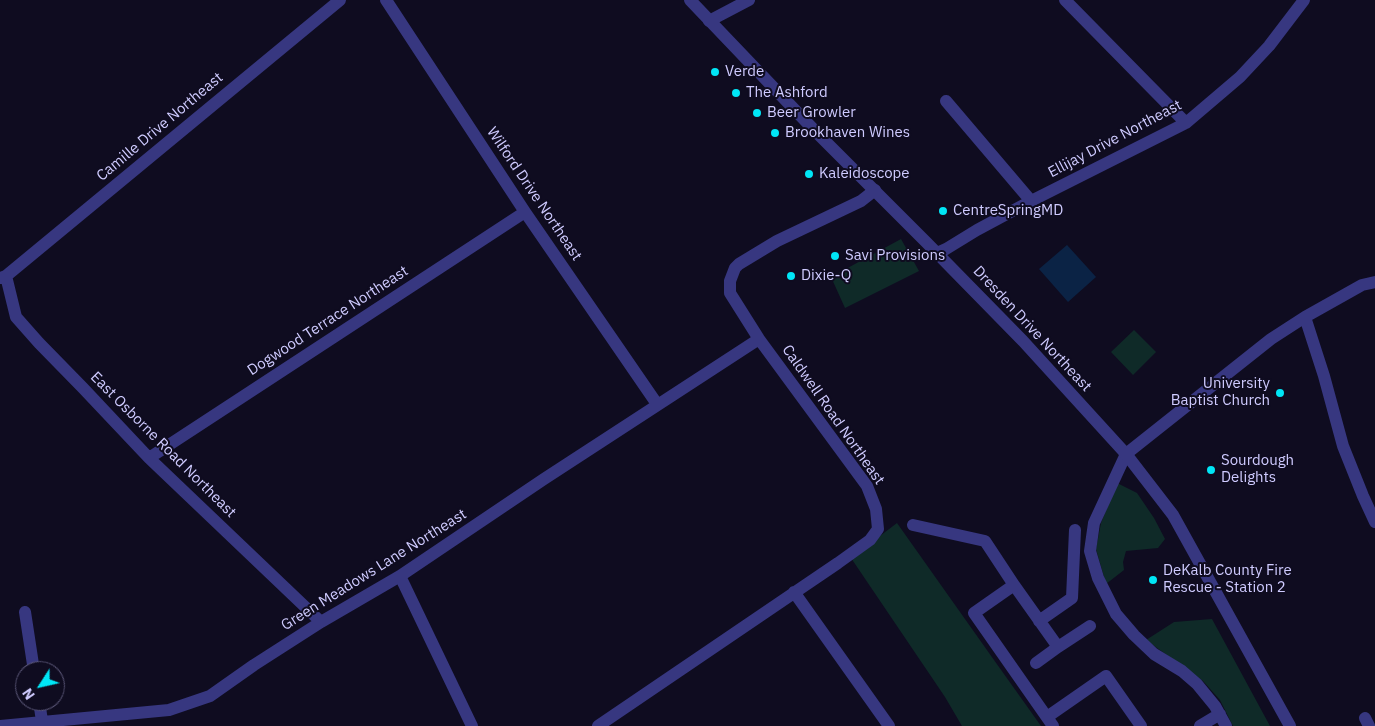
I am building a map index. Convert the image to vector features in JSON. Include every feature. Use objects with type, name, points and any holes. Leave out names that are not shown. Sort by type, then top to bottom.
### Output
[{"type":"street","name":"Camille Drive Northeast","points":[[3,277],[340,0]]},
{"type":"street","name":"Wilford Drive Northeast","points":[[386,0],[525,212],[657,404]]},
{"type":"street","name":"Dresden Drive Northeast","points":[[690,0],[816,132],[1029,348],[1126,454],[1174,514],[1290,726]]},
{"type":"street","points":[[709,21],[749,0]]},
{"type":"street","points":[[1066,0],[1186,123]]},
{"type":"street","name":"Ellijay Drive Northeast","points":[[937,253],[1031,201],[1186,123],[1240,77],[1269,46],[1304,0]]},
{"type":"street","points":[[946,101],[1031,201]]},
{"type":"street","name":"Caldwell Road Northeast","points":[[598,726],[870,540],[878,529],[876,509],[867,486],[759,339],[730,293],[730,281],[735,268],[777,240],[861,200],[875,190]]},
{"type":"street","name":"Dogwood Terrace Northeast","points":[[149,458],[525,212]]},
{"type":"street","name":"East Osborne Road Northeast","points":[[3,277],[16,317],[39,343],[149,458],[321,622]]},
{"type":"street","points":[[1226,726],[1215,706],[1197,684],[1182,671],[1154,654],[1116,614],[1098,578],[1090,551],[1094,523],[1126,454],[1271,339],[1305,317],[1362,285],[1375,282]]},
{"type":"street","points":[[1305,317],[1324,376],[1343,446],[1375,522]]},
{"type":"street","name":"Green Meadows Lane Northeast","points":[[0,726],[169,710],[210,696],[321,622],[400,576],[657,404],[759,339]]},
{"type":"street","points":[[914,525],[985,541],[1058,647]]},
{"type":"street","points":[[1039,621],[1072,598],[1075,530]]},
{"type":"street","points":[[400,576],[472,726]]},
{"type":"street","points":[[1014,585],[974,613],[1050,721],[1106,676],[1141,726]]},
{"type":"street","points":[[794,592],[889,726]]},
{"type":"street","points":[[25,612],[32,661]]},
{"type":"street","points":[[1036,663],[1090,626]]},
{"type":"street","points":[[40,711],[42,721]]},
{"type":"street","points":[[1200,726],[1220,714]]},
{"type":"green space","points":[[901,239],[919,271],[845,308],[831,277]]},
{"type":"green space","points":[[1134,330],[1156,352],[1133,375],[1111,352]]},
{"type":"green space","points":[[1117,483],[1137,493],[1154,518],[1165,539],[1158,548],[1126,551],[1123,562],[1124,570],[1106,584],[1096,549],[1101,523]]},
{"type":"green space","points":[[897,523],[1041,726],[962,726],[945,697],[851,558]]},
{"type":"green space","points":[[1212,619],[1270,726],[1233,726],[1220,700],[1203,681],[1146,640],[1174,622]]},
{"type":"water","points":[[1067,245],[1096,277],[1068,302],[1039,269]]},
{"type":"place","name":"Verde","points":[[715,72]]},
{"type":"place","name":"The Ashford","points":[[736,93]]},
{"type":"place","name":"Beer Growler","points":[[757,113]]},
{"type":"place","name":"Brookhaven Wines","points":[[775,133]]},
{"type":"place","name":"Kaleidoscope","points":[[809,174]]},
{"type":"place","name":"CentreSpringMD","points":[[943,211]]},
{"type":"place","name":"Savi Provisions","points":[[835,256]]},
{"type":"place","name":"Dixie-Q","points":[[791,276]]},
{"type":"place","name":"University Baptist Church","points":[[1280,393]]},
{"type":"place","name":"Sourdough Delights","points":[[1211,470]]},
{"type":"place","name":"DeKalb County Fire Rescue - Station 2","points":[[1153,580]]}]
